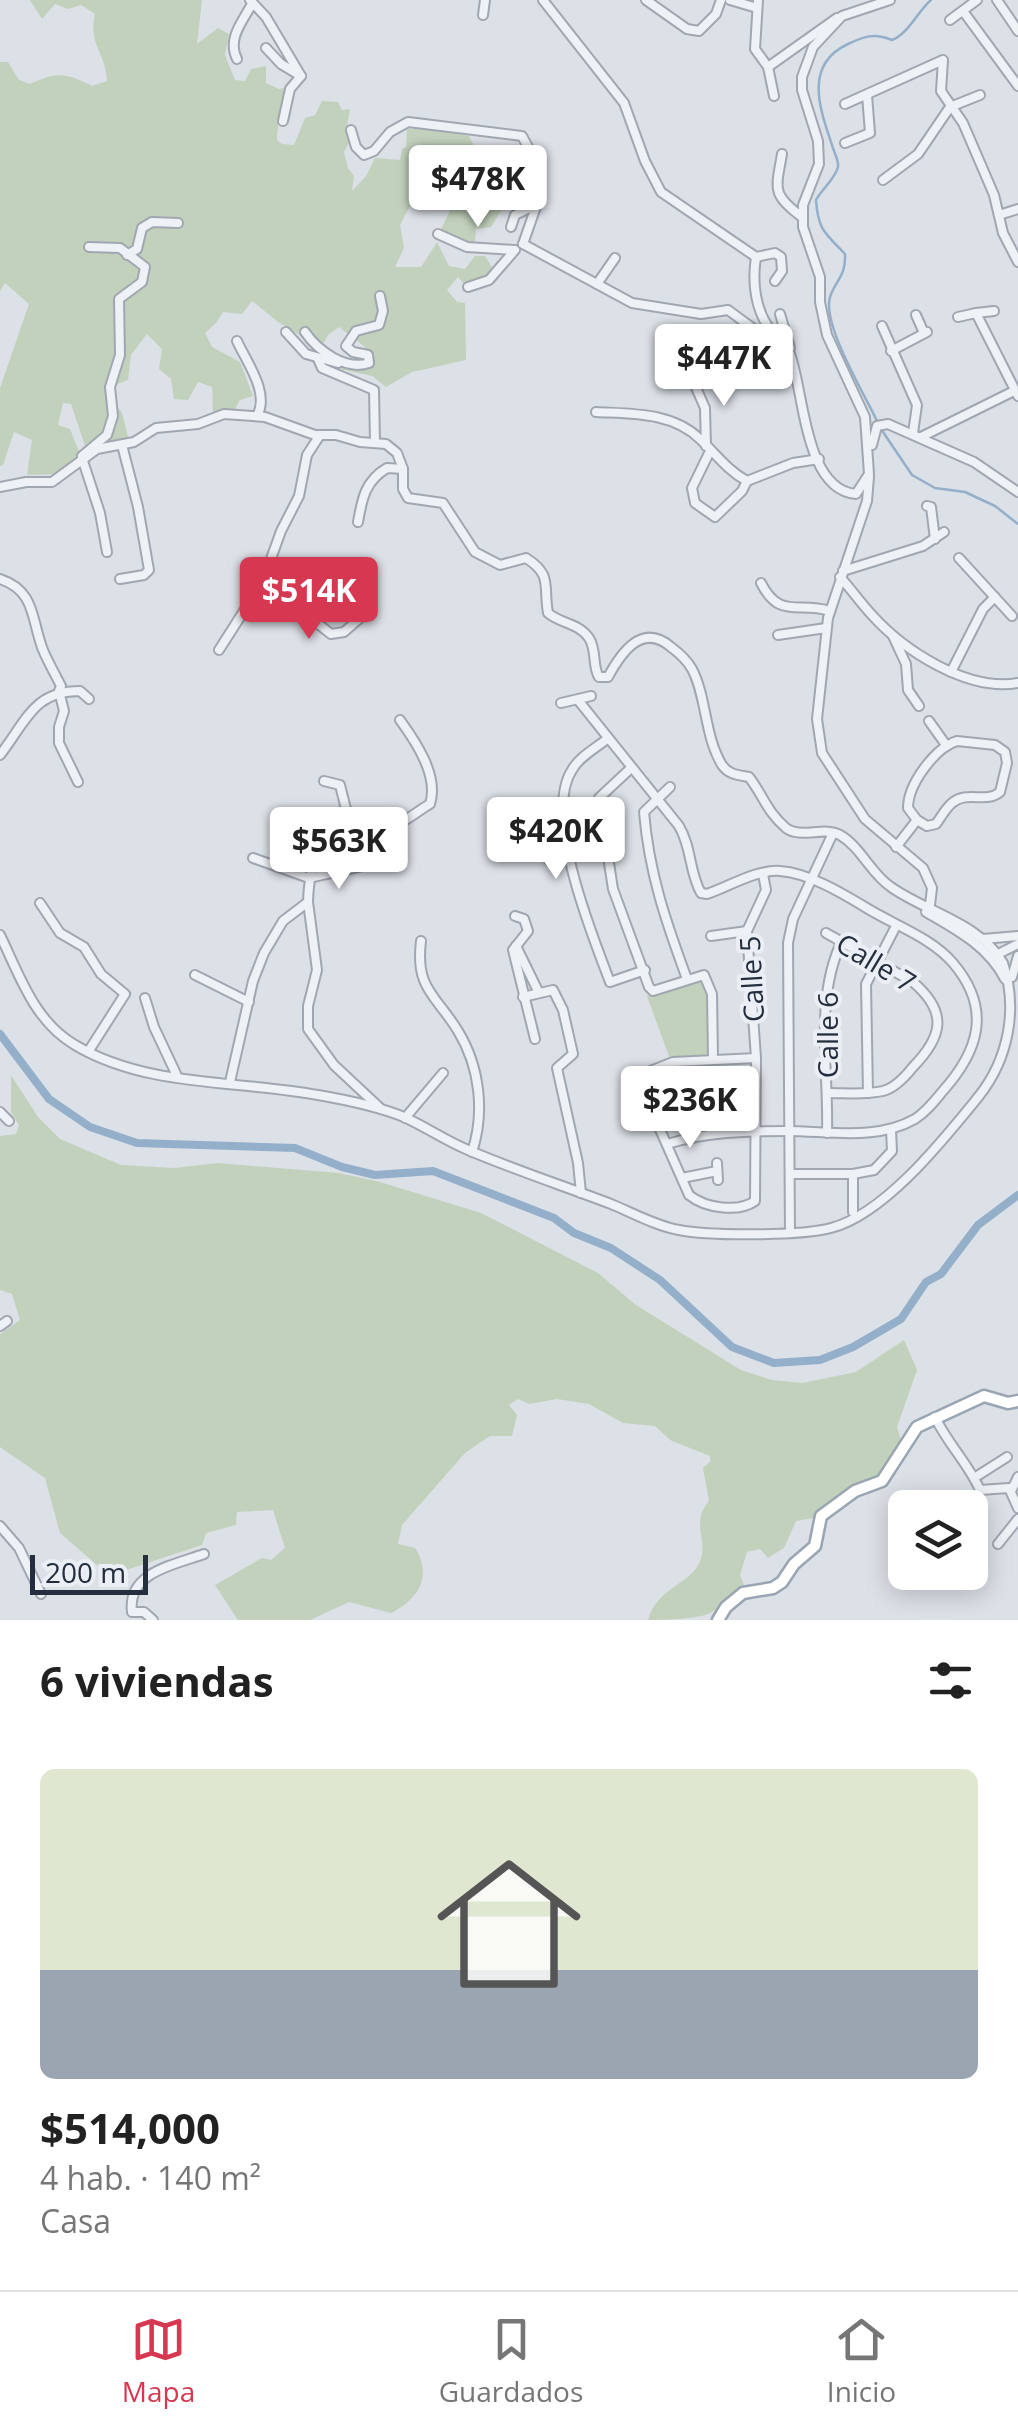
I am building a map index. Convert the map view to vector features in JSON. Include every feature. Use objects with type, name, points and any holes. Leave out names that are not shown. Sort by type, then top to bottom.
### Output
[{"type":"main road","points":[[718,1620],[743,1592],[773,1588],[782,1582],[794,1564],[814,1548],[821,1516],[859,1489],[882,1481],[912,1430],[984,1396],[1008,1403],[1018,1400]]},
{"type":"street","points":[[483,16],[485,0]]},
{"type":"street","points":[[543,0],[624,103],[661,192],[756,257],[774,253],[781,257],[782,271],[775,281]]},
{"type":"street","points":[[646,0],[687,30],[699,31],[716,14],[722,0]]},
{"type":"street","points":[[730,0],[758,4],[755,49],[768,67],[774,96]]},
{"type":"street","points":[[768,67],[824,25],[869,4],[890,0]]},
{"type":"street","points":[[950,20],[977,0]]},
{"type":"street","points":[[997,0],[1018,30]]},
{"type":"street","points":[[236,60],[234,37],[251,2],[266,16],[300,76]]},
{"type":"street","points":[[963,12],[1018,86]]},
{"type":"street","points":[[842,16],[813,48],[802,77],[820,164],[802,217],[820,277],[820,302],[828,336],[862,407],[869,474],[867,501],[826,628],[817,720],[822,753],[865,819],[924,868],[932,892],[950,919]]},
{"type":"street","points":[[266,48],[300,76]]},
{"type":"street","points":[[845,104],[943,60],[940,91],[963,122],[985,172],[1002,233],[1018,262]]},
{"type":"street","points":[[283,121],[290,88],[300,76]]},
{"type":"street","points":[[845,143],[870,133],[867,95]]},
{"type":"street","points":[[883,180],[918,154],[950,107],[980,95]]},
{"type":"street","points":[[351,130],[356,147],[364,156],[374,151],[390,132],[408,122],[522,136],[528,147],[528,179],[538,201],[523,244],[489,280],[468,286]]},
{"type":"street","points":[[782,154],[777,192],[782,202],[802,217]]},
{"type":"street","points":[[511,226],[515,216],[536,205]]},
{"type":"street","points":[[998,215],[1018,209]]},
{"type":"street","points":[[126,255],[137,249],[142,228],[152,222],[178,223]]},
{"type":"street","points":[[438,234],[467,248],[514,250]]},
{"type":"street","points":[[523,244],[632,303],[701,314],[728,310],[790,353]]},
{"type":"street","points":[[62,477],[110,430],[110,387],[120,355],[119,299],[142,282],[146,267],[115,247],[89,247]]},
{"type":"street","points":[[756,257],[754,289],[761,312],[790,353]]},
{"type":"street","points":[[597,284],[615,258]]},
{"type":"street","points":[[286,332],[298,349],[318,359],[348,366],[369,363],[368,355],[346,346],[356,331],[380,325],[380,296]]},
{"type":"street","points":[[958,318],[994,311]]},
{"type":"street","points":[[917,435],[1016,392],[976,313]]},
{"type":"street","points":[[780,314],[800,390],[804,426],[833,484],[846,493],[861,490],[864,477],[874,465],[872,440],[876,426],[888,424],[974,462],[1018,492]]},
{"type":"street","points":[[892,351],[926,332],[916,315]]},
{"type":"street","points":[[882,326],[917,405],[917,435]]},
{"type":"street","points":[[305,332],[310,340],[348,366]]},
{"type":"street","points":[[237,341],[260,390],[262,407],[257,416]]},
{"type":"street","points":[[318,359],[322,368],[374,390],[375,443]]},
{"type":"street","points":[[694,383],[706,408],[708,448],[692,488],[695,503],[715,517],[747,481],[793,463],[818,460]]},
{"type":"street","points":[[596,412],[656,416],[684,428],[747,481]]},
{"type":"street","points":[[0,486],[52,482],[97,450],[134,442],[156,428],[198,424],[224,414],[257,416],[320,435],[336,434],[386,444],[397,453],[403,469],[402,489],[408,498],[443,503],[475,552],[500,565],[526,558],[538,566],[546,577],[548,613],[556,620],[572,623],[587,635],[592,642],[595,673],[600,678],[608,677],[622,651],[638,639],[664,641],[694,672],[706,725],[723,767],[733,775],[748,777],[758,788],[765,809],[787,830],[833,832],[852,846],[904,900],[950,919],[981,939],[1012,987]]},
{"type":"street","points":[[218,650],[263,581],[299,496],[307,455],[320,435]]},
{"type":"street","points":[[120,579],[144,575],[149,570],[122,446]]},
{"type":"street","points":[[83,460],[100,513],[106,552]]},
{"type":"street","points":[[358,522],[369,482],[387,468],[403,469]]},
{"type":"street","points":[[927,506],[931,507],[936,538]]},
{"type":"street","points":[[841,574],[923,546],[944,532]]},
{"type":"street","points":[[959,558],[1012,616]]},
{"type":"street","points":[[841,574],[894,636],[951,672],[995,686],[1018,682]]},
{"type":"street","points":[[0,579],[15,584],[25,595],[44,652],[61,686],[64,711],[59,743],[78,782]]},
{"type":"street","points":[[263,581],[331,634],[344,632],[360,618]]},
{"type":"street","points":[[761,582],[775,604],[830,610]]},
{"type":"street","points":[[951,672],[983,609],[994,597]]},
{"type":"street","points":[[778,635],[826,628]]},
{"type":"street","points":[[894,636],[906,664],[908,690],[918,706]]},
{"type":"street","points":[[0,755],[36,705],[59,691],[80,691],[89,699]]},
{"type":"street","points":[[561,703],[590,696]]},
{"type":"street","points":[[578,700],[688,841],[695,883],[701,893],[783,870],[812,881],[848,897],[938,949],[955,965],[972,998],[977,1027],[974,1046],[963,1068],[927,1109],[891,1130],[698,1135],[667,1144]]},
{"type":"street","points":[[381,1109],[334,1066],[308,1029],[308,1006],[317,970],[308,902],[309,878],[316,856],[327,841],[351,829],[395,825],[430,804],[432,790],[422,755],[400,720]]},
{"type":"street","points":[[929,721],[946,745]]},
{"type":"street","points":[[607,738],[576,764],[563,789],[562,808],[583,910],[610,982],[645,970]]},
{"type":"street","points":[[968,741],[999,746],[1008,758],[1007,763],[996,797],[963,796],[948,806],[932,826],[917,820],[908,808],[909,795],[932,757],[946,745],[968,741]]},
{"type":"street","points":[[1007,763],[1018,765]]},
{"type":"street","points":[[630,769],[599,798],[613,889],[648,987],[653,991],[704,976],[712,994],[714,1058]]},
{"type":"street","points":[[324,781],[340,785],[351,829]]},
{"type":"street","points":[[670,787],[644,812],[652,874],[687,978]]},
{"type":"street","points":[[896,847],[917,820]]},
{"type":"street","points":[[790,1232],[788,942],[793,919],[833,832]]},
{"type":"street","points":[[549,860],[570,856]]},
{"type":"street","points":[[253,858],[309,878],[363,866]]},
{"type":"street","name":"Calle 5","points":[[682,1178],[700,1203],[750,1206],[755,1201],[756,1058],[747,931],[766,890],[763,874]]},
{"type":"street","points":[[890,887],[993,954],[1014,1004]]},
{"type":"street","points":[[914,900],[932,892]]},
{"type":"street","points":[[930,912],[932,892]]},
{"type":"street","points":[[230,1082],[252,982],[275,930],[308,902]]},
{"type":"street","points":[[40,903],[60,932],[84,947],[108,978],[123,984],[130,995],[90,1053]]},
{"type":"street","points":[[515,916],[524,919],[528,932],[512,950],[535,1039]]},
{"type":"street","points":[[868,1093],[866,984],[896,926]]},
{"type":"street","points":[[712,936],[747,931]]},
{"type":"street","name":"Calle 7","points":[[826,933],[924,992],[935,1009],[938,1029],[929,1050],[902,1080],[886,1090],[828,1093]]},
{"type":"street","points":[[0,934],[45,1022],[90,1053],[162,1076],[308,1093],[381,1109],[472,1152],[678,1230],[829,1229],[872,1210],[986,1087],[1008,1047],[1014,1025],[1012,972],[1018,956]]},
{"type":"street","points":[[981,939],[1018,939]]},
{"type":"street","points":[[993,954],[1018,939]]},
{"type":"street","points":[[420,941],[424,986],[460,1034],[479,1091],[481,1108],[472,1152]]},
{"type":"street","name":"Calle 6","points":[[826,1133],[827,992],[833,960],[842,941]]},
{"type":"street","points":[[516,946],[539,993]]},
{"type":"street","points":[[195,975],[249,1002]]},
{"type":"street","points":[[524,997],[555,991],[573,1050],[557,1068],[578,1163],[580,1193]]},
{"type":"street","points":[[145,998],[178,1078]]},
{"type":"street","points":[[718,1171],[682,1178],[638,1080],[640,1074],[672,1062],[756,1058]]},
{"type":"street","points":[[405,1118],[443,1073]]},
{"type":"street","points":[[651,1110],[685,1097],[720,1094]]},
{"type":"street","points":[[0,1112],[9,1120]]},
{"type":"street","points":[[790,1174],[874,1170],[892,1151],[891,1130]]},
{"type":"street","points":[[853,1174],[853,1212]]},
{"type":"street","points":[[935,1417],[980,1490],[1004,1487],[1011,1491],[1018,1508]]},
{"type":"street","points":[[974,1478],[1007,1457]]},
{"type":"street","points":[[1011,1491],[1018,1477]]},
{"type":"street","points":[[998,1544],[1018,1519]]},
{"type":"street","points":[[0,1526],[18,1548],[41,1594]]},
{"type":"street","points":[[154,1620],[144,1612],[132,1612],[133,1593],[143,1578],[204,1554]]},
{"type":"green space","points":[[30,0],[202,0],[197,44],[218,28],[229,34],[225,55],[235,80],[245,81],[251,69],[266,66],[266,83],[284,88],[277,140],[282,144],[294,145],[305,118],[315,115],[322,101],[338,102],[342,110],[350,109],[350,141],[344,152],[354,176],[352,191],[375,158],[400,160],[407,129],[431,128],[469,136],[475,148],[476,167],[489,173],[524,176],[527,191],[507,201],[491,227],[476,229],[475,243],[440,231],[450,211],[424,196],[413,200],[400,225],[404,248],[395,267],[421,267],[437,242],[449,266],[465,269],[475,256],[485,256],[492,267],[485,278],[464,284],[458,277],[447,290],[457,302],[465,303],[466,360],[412,372],[386,387],[372,376],[340,369],[358,361],[365,347],[339,327],[328,335],[321,348],[252,301],[242,314],[223,312],[205,333],[212,347],[240,362],[253,396],[240,400],[235,409],[213,413],[212,387],[198,382],[188,400],[174,399],[171,379],[159,369],[162,349],[147,334],[131,355],[128,380],[112,386],[110,396],[122,413],[129,441],[99,445],[87,452],[71,404],[63,403],[58,425],[70,429],[80,454],[57,474],[27,475],[32,440],[14,432],[0,466],[0,388],[29,304],[5,283],[0,291],[0,62],[8,62],[19,80],[30,84],[54,75],[92,86],[107,81],[95,41],[95,14],[81,5],[68,9],[55,4],[42,19]]},
{"type":"green space","points":[[701,977],[708,994],[711,1054],[670,1059],[647,996]]},
{"type":"green space","points":[[11,1075],[38,1117],[60,1139],[121,1165],[174,1168],[218,1163],[339,1173],[481,1213],[598,1273],[636,1305],[741,1370],[772,1380],[802,1383],[856,1372],[904,1340],[917,1370],[897,1427],[902,1444],[884,1477],[854,1489],[814,1518],[796,1521],[784,1548],[768,1558],[760,1549],[747,1552],[740,1575],[746,1590],[708,1614],[692,1617],[648,1620],[660,1599],[692,1573],[702,1555],[701,1515],[709,1501],[703,1468],[710,1462],[710,1456],[670,1440],[655,1426],[623,1423],[589,1404],[557,1399],[529,1404],[518,1399],[509,1405],[517,1415],[512,1436],[490,1436],[465,1453],[402,1525],[398,1544],[415,1548],[423,1568],[422,1577],[409,1601],[391,1613],[349,1602],[310,1620],[238,1620],[215,1585],[262,1558],[271,1560],[285,1548],[273,1510],[237,1512],[236,1525],[206,1533],[202,1545],[129,1569],[104,1571],[60,1533],[45,1478],[0,1447],[0,1334],[20,1320],[12,1294],[0,1290],[0,1136],[16,1134],[19,1125],[11,1112]]},
{"type":"waterway","points":[[877,421],[838,342],[829,309],[845,254],[824,230],[817,210],[816,200],[838,167],[820,103],[820,76],[834,53],[848,44],[870,36],[892,40],[898,37],[931,0]]},
{"type":"waterway","points":[[881,429],[912,475],[935,488],[965,492],[995,506],[1018,524]]},
{"type":"waterway","points":[[0,1034],[49,1099],[90,1127],[137,1143],[295,1148],[375,1175],[433,1171],[554,1218],[574,1233],[611,1248],[660,1280],[732,1347],[774,1363],[820,1360],[853,1347],[901,1319],[926,1282],[941,1274],[978,1225],[1018,1195]]}]
